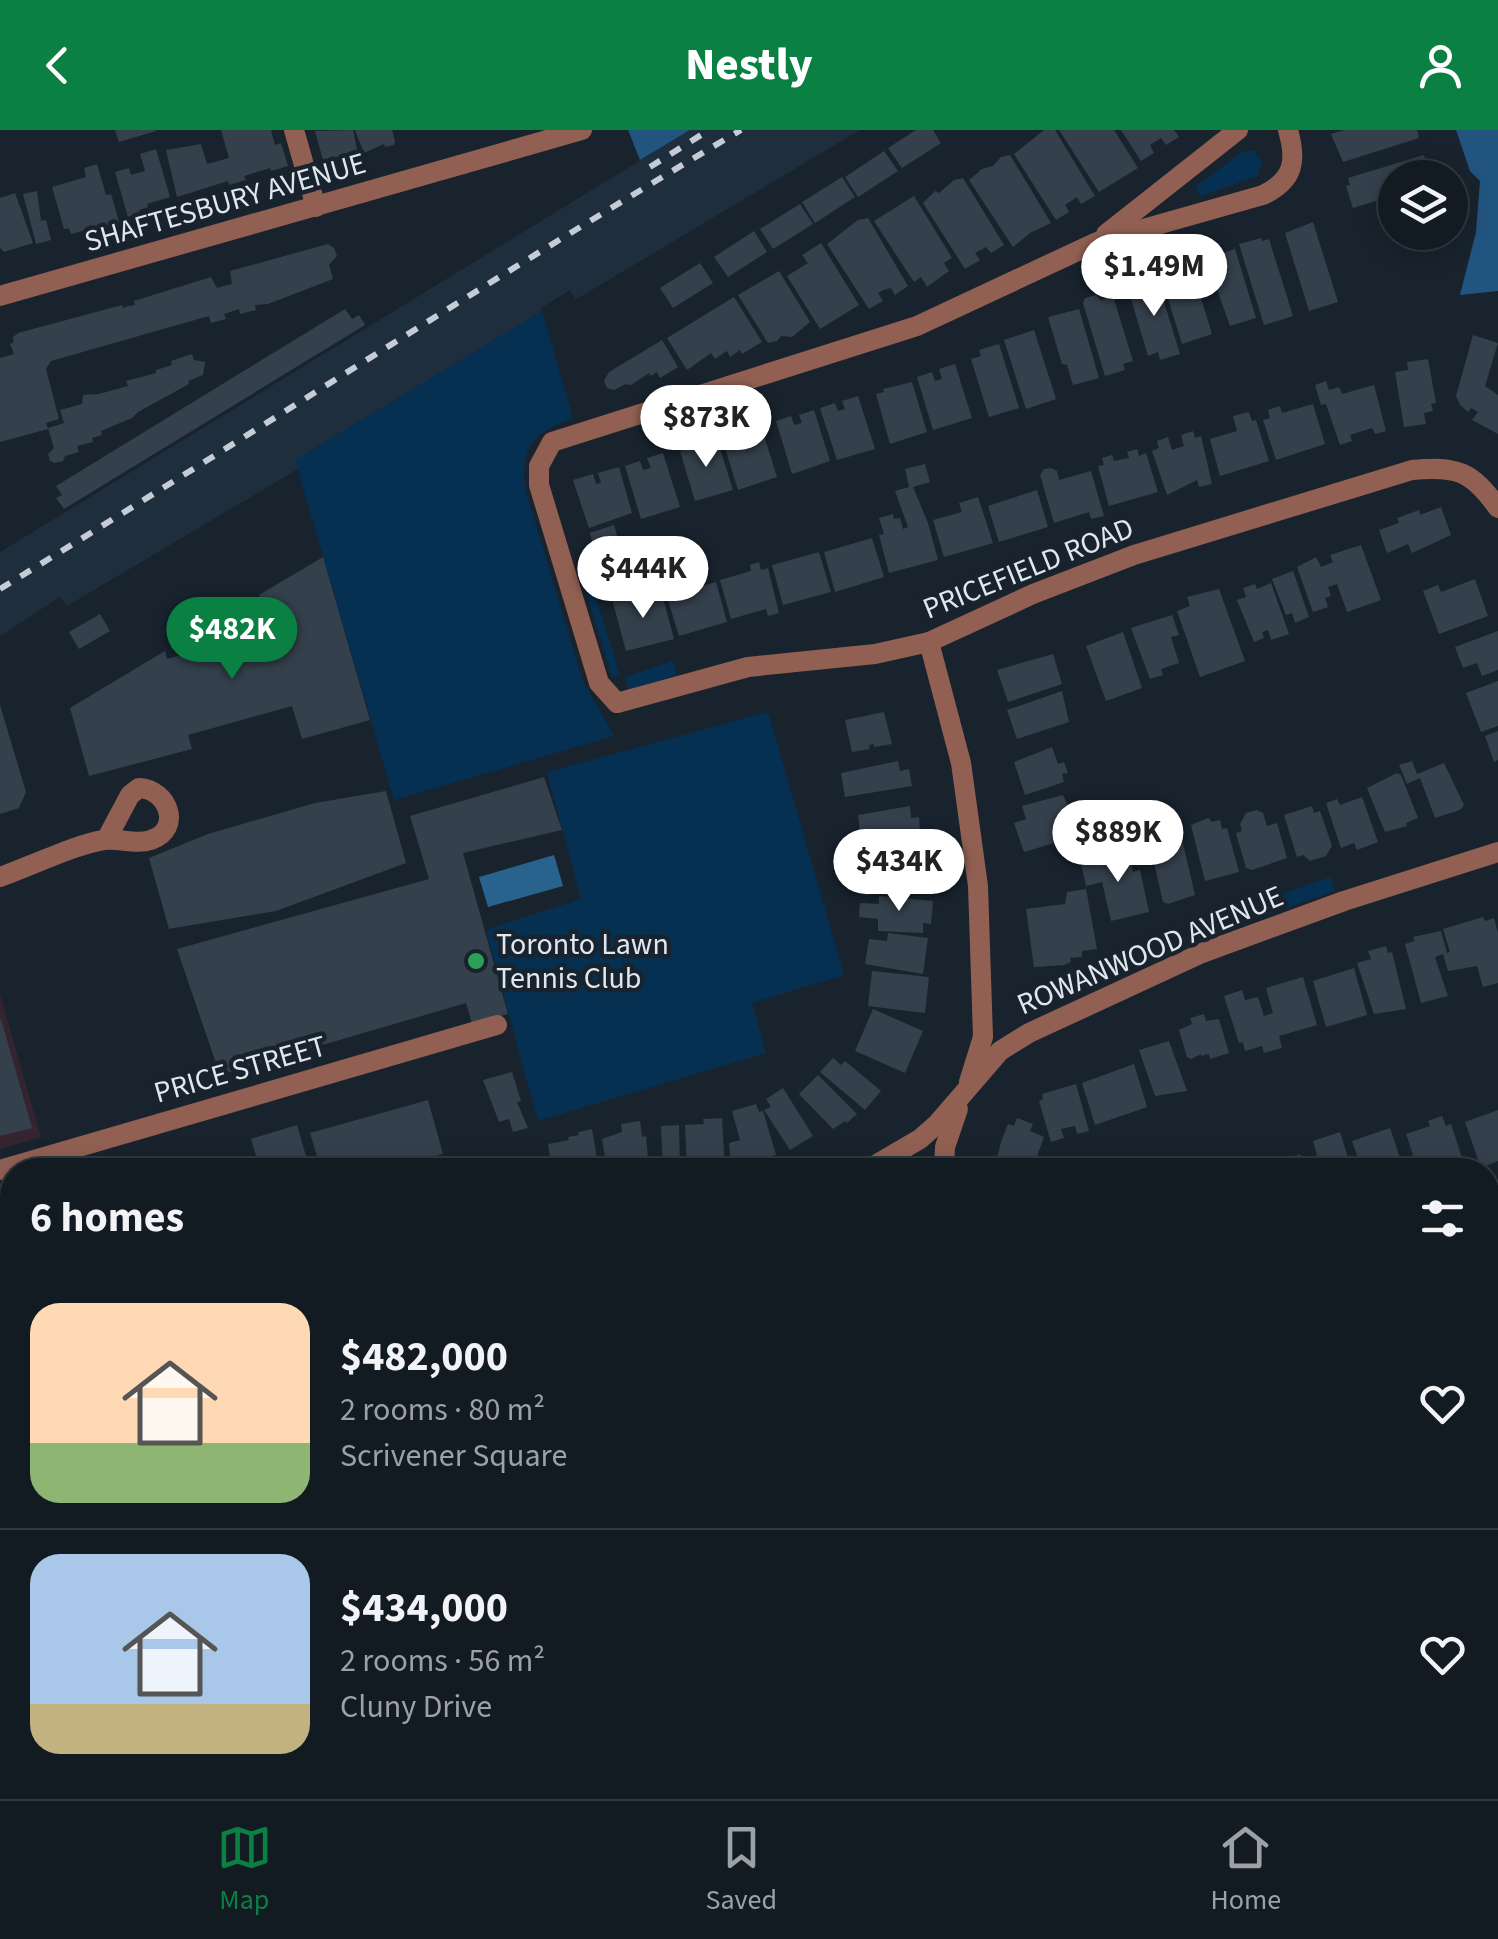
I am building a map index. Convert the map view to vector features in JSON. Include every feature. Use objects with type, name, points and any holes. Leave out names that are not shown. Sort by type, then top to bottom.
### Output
[{"type":"street","points":[[294,130],[316,207]]},
{"type":"street","name":"SHAFTESBURY AVENUE","points":[[0,296],[582,130]]},
{"type":"street","points":[[1097,242],[1238,130]]},
{"type":"street","points":[[1097,242],[1276,189],[1294,162],[1288,130]]},
{"type":"street","name":"PRICEFIELD ROAD","points":[[1097,242],[917,326],[552,442],[539,466],[539,486],[605,692],[617,703],[748,667],[875,654],[930,642],[1034,594],[1134,555],[1412,470],[1446,467],[1471,478],[1498,508]]},
{"type":"street","points":[[930,642],[961,764],[976,871],[982,1036],[945,1158]]},
{"type":"street","points":[[0,878],[106,840]]},
{"type":"street","name":"ROWANWOOD AVENUE","points":[[887,1158],[920,1139],[1000,1051],[1029,1034],[1156,973],[1344,901],[1498,852]]},
{"type":"street","name":"PRICE STREET","points":[[41,1158],[497,1026]]},
{"type":"shaded area","points":[[628,130],[690,130],[640,160]]},
{"type":"shaded area","points":[[690,130],[860,130],[575,300],[570,290],[542,311],[296,460],[298,469],[67,606],[60,597],[0,636],[0,552]]},
{"type":"shaded area","points":[[1456,130],[1498,130],[1498,291],[1460,295],[1476,232],[1480,181],[1466,160]]},
{"type":"shaded area","points":[[1244,151],[1254,151],[1262,161],[1258,176],[1200,196],[1195,187]]},
{"type":"shaded area","points":[[542,311],[573,418],[548,429],[533,442],[525,461],[525,488],[582,679],[614,736],[394,800],[295,460]]},
{"type":"shaded area","points":[[587,569],[620,675],[612,677],[580,571]]},
{"type":"shaded area","points":[[673,661],[677,675],[629,690],[625,677]]},
{"type":"shaded area","points":[[768,712],[844,975],[752,1003],[766,1053],[538,1121],[486,930],[581,899],[547,772]]},
{"type":"shaded area","points":[[554,855],[563,886],[488,907],[479,877]]},
{"type":"shaded area","points":[[1330,877],[1335,891],[1261,917],[1256,903]]},
{"type":"shaded area","points":[[0,994],[41,1137],[0,1149]]},
{"type":"building","points":[[115,130],[156,130],[156,131],[119,142]]},
{"type":"building","points":[[221,130],[271,130],[275,145],[281,143],[288,166],[177,197],[166,150],[201,144],[207,164],[229,158]]},
{"type":"building","points":[[353,130],[358,154],[347,157],[346,153],[328,162],[323,160],[315,131]]},
{"type":"building","points":[[355,130],[392,130],[394,145],[384,144],[364,153]]},
{"type":"building","points":[[916,130],[933,130],[941,143],[902,168],[888,148]]},
{"type":"building","points":[[1044,130],[1055,130],[1095,196],[1081,204],[1077,197],[1065,205],[1069,212],[1056,220],[1014,154]]},
{"type":"building","points":[[1059,130],[1114,130],[1138,168],[1099,192]]},
{"type":"building","points":[[1121,130],[1174,130],[1179,137],[1166,145],[1161,138],[1150,145],[1154,153],[1141,161]]},
{"type":"building","points":[[1344,130],[1417,130],[1419,138],[1343,162],[1331,134]]},
{"type":"building","points":[[156,149],[170,197],[147,204],[140,213],[128,217],[115,172],[129,168],[131,175],[145,171],[140,154]]},
{"type":"building","points":[[884,151],[898,171],[858,197],[845,177]]},
{"type":"building","points":[[1010,155],[1051,223],[1013,247],[969,180]]},
{"type":"building","points":[[97,164],[120,225],[71,234],[69,228],[64,229],[52,187],[86,177],[84,168]]},
{"type":"building","points":[[1378,169],[1378,200],[1353,208],[1346,186],[1350,185],[1348,178]]},
{"type":"building","points":[[842,177],[855,197],[815,223],[802,202]]},
{"type":"building","points":[[963,178],[1004,245],[991,253],[986,247],[975,253],[980,260],[965,269],[923,203],[935,191],[939,193],[954,180]]},
{"type":"building","points":[[37,191],[41,221],[46,220],[51,240],[36,244],[23,194]]},
{"type":"building","points":[[15,193],[33,243],[4,252],[0,248],[0,198]]},
{"type":"building","points":[[914,196],[952,258],[944,263],[949,271],[927,287],[921,277],[914,282],[874,221]]},
{"type":"building","points":[[800,204],[813,224],[773,249],[760,229]]},
{"type":"building","points":[[868,218],[908,286],[895,295],[891,288],[883,290],[878,293],[883,301],[869,309],[827,244],[858,220]]},
{"type":"building","points":[[1313,222],[1338,302],[1309,311],[1285,233]]},
{"type":"building","points":[[754,231],[767,252],[728,277],[714,257]]},
{"type":"building","points":[[1269,239],[1293,316],[1264,325],[1239,244]]},
{"type":"building","points":[[821,243],[859,305],[820,329],[787,276],[808,263],[802,255]]},
{"type":"building","points":[[328,244],[337,256],[329,265],[333,279],[268,304],[255,305],[256,310],[240,314],[239,309],[224,314],[226,319],[211,323],[209,316],[51,361],[46,369],[59,419],[46,423],[48,429],[0,442],[0,358],[14,354],[10,344],[18,333],[122,305],[135,305],[134,301],[211,277],[217,288],[232,284],[230,271]]},
{"type":"building","points":[[1235,249],[1256,318],[1230,326],[1206,258]]},
{"type":"building","points":[[700,263],[713,283],[673,308],[660,288]]},
{"type":"building","points":[[1190,263],[1212,334],[1182,344],[1160,273]]},
{"type":"building","points":[[779,271],[810,322],[792,337],[781,336],[768,343],[738,295]]},
{"type":"building","points":[[1156,276],[1180,354],[1160,360],[1158,352],[1148,356],[1128,289]]},
{"type":"building","points":[[1096,295],[1101,300],[1113,296],[1133,361],[1123,364],[1125,370],[1105,376],[1083,303],[1085,298]]},
{"type":"building","points":[[734,297],[762,342],[730,357],[727,351],[715,359],[711,353],[687,370],[667,338]]},
{"type":"building","points":[[345,309],[352,319],[359,315],[365,325],[64,509],[56,498],[62,495],[56,486]]},
{"type":"building","points":[[1079,309],[1099,378],[1073,385],[1067,365],[1062,364],[1048,317]]},
{"type":"building","points":[[1034,330],[1056,399],[1026,409],[1004,340]]},
{"type":"building","points":[[1473,335],[1498,343],[1485,386],[1498,395],[1498,434],[1472,420],[1478,412],[1471,408],[1468,412],[1456,396]]},
{"type":"building","points":[[662,340],[678,367],[660,378],[657,372],[651,376],[649,373],[631,385],[607,388],[604,381],[609,372]]},
{"type":"building","points":[[999,344],[1019,408],[989,417],[971,359],[981,356],[979,350]]},
{"type":"building","points":[[192,354],[194,360],[205,362],[203,375],[132,418],[101,431],[102,435],[77,446],[79,452],[65,456],[63,461],[50,461],[48,454],[54,448],[48,428],[64,423],[60,410],[82,404],[83,395],[128,386],[126,381],[156,373],[172,365],[171,361]]},
{"type":"building","points":[[1428,359],[1436,403],[1431,404],[1433,411],[1424,413],[1426,424],[1404,427],[1395,372],[1408,370],[1407,362]]},
{"type":"building","points":[[955,364],[972,418],[933,430],[917,377],[932,372],[935,381],[942,379],[939,369]]},
{"type":"building","points":[[1326,381],[1329,390],[1339,387],[1342,394],[1374,385],[1386,431],[1375,434],[1372,428],[1350,435],[1352,441],[1340,445],[1315,385]]},
{"type":"building","points":[[912,382],[927,432],[890,444],[876,394]]},
{"type":"building","points":[[858,396],[875,449],[837,460],[820,408],[835,403],[838,411],[845,409],[842,401]]},
{"type":"building","points":[[1313,404],[1325,444],[1276,460],[1263,420],[1270,418],[1268,410],[1280,406],[1282,413]]},
{"type":"building","points":[[814,410],[830,461],[792,474],[776,421],[791,416],[794,425],[802,423],[799,415]]},
{"type":"building","points":[[1249,412],[1252,421],[1256,420],[1269,461],[1220,476],[1210,439],[1237,431],[1233,416]]},
{"type":"building","points":[[761,426],[777,477],[738,490],[722,438]]},
{"type":"building","points":[[1193,431],[1195,438],[1201,436],[1212,484],[1199,487],[1197,480],[1167,495],[1152,451],[1159,448],[1157,441],[1168,437],[1172,450],[1184,446],[1181,435]]},
{"type":"building","points":[[717,439],[733,490],[695,501],[680,451]]},
{"type":"building","points":[[1137,449],[1139,456],[1146,453],[1158,492],[1109,506],[1098,466],[1104,465],[1102,458],[1129,458],[1127,452]]},
{"type":"building","points":[[663,453],[680,507],[641,519],[625,466],[640,461],[643,470],[651,468],[647,458]]},
{"type":"building","points":[[925,464],[930,482],[913,487],[938,560],[889,573],[879,535],[884,534],[879,518],[893,514],[894,519],[900,518],[903,529],[908,527],[895,491],[909,487],[905,469]]},
{"type":"building","points":[[619,467],[632,513],[589,528],[573,480],[593,474],[596,484],[601,483],[598,473]]},
{"type":"building","points":[[1051,468],[1057,471],[1059,480],[1091,471],[1104,516],[1091,519],[1089,512],[1054,523],[1040,475]]},
{"type":"building","points":[[1037,490],[1048,527],[999,542],[988,506]]},
{"type":"building","points":[[978,497],[993,543],[944,557],[933,520],[962,512],[959,503]]},
{"type":"building","points":[[1441,507],[1451,535],[1412,553],[1408,544],[1387,553],[1379,530],[1399,523],[1397,518]]},
{"type":"building","points":[[614,525],[621,549],[596,556],[590,533]]},
{"type":"building","points":[[872,538],[884,577],[835,592],[824,552]]},
{"type":"building","points":[[1361,545],[1381,600],[1347,612],[1337,584],[1328,587],[1328,607],[1313,612],[1297,567],[1316,557],[1321,567],[1333,562],[1330,555]]},
{"type":"building","points":[[819,552],[831,592],[783,605],[772,565]]},
{"type":"building","points":[[323,557],[370,720],[302,739],[292,706],[188,735],[192,749],[89,776],[70,708],[165,651],[167,659],[269,629],[259,595]]},
{"type":"building","points":[[759,562],[761,570],[768,568],[779,613],[768,616],[766,609],[731,619],[720,580],[751,571],[750,565]]},
{"type":"building","points":[[1293,571],[1309,617],[1295,623],[1292,613],[1286,615],[1272,579]]},
{"type":"building","points":[[1475,579],[1488,616],[1439,634],[1423,591],[1438,585],[1441,592]]},
{"type":"building","points":[[716,582],[727,622],[679,636],[667,597],[675,595],[672,587],[682,584],[684,591]]},
{"type":"building","points":[[1271,583],[1289,634],[1271,640],[1268,630],[1262,632],[1264,638],[1254,642],[1237,600],[1246,597],[1243,588],[1255,584],[1257,589]]},
{"type":"building","points":[[1219,589],[1245,661],[1200,677],[1177,611],[1190,606],[1187,597]]},
{"type":"building","points":[[657,592],[663,598],[674,639],[626,651],[612,599],[634,593],[637,606],[647,603],[645,595]]},
{"type":"building","points":[[100,614],[110,631],[79,649],[69,632]]},
{"type":"building","points":[[1172,615],[1179,635],[1171,637],[1179,663],[1161,669],[1163,675],[1150,679],[1131,628]]},
{"type":"building","points":[[1498,631],[1498,670],[1482,676],[1477,663],[1463,668],[1455,647]]},
{"type":"building","points":[[1123,632],[1142,688],[1106,701],[1086,646]]},
{"type":"building","points":[[1053,654],[1062,684],[1008,702],[997,670]]},
{"type":"building","points":[[1498,681],[1498,726],[1481,732],[1466,693]]},
{"type":"building","points":[[1062,691],[1069,722],[1017,739],[1007,710]]},
{"type":"building","points":[[0,705],[26,792],[19,808],[0,814]]},
{"type":"building","points":[[884,712],[892,744],[869,745],[870,749],[852,752],[845,720]]},
{"type":"building","points":[[1498,731],[1498,760],[1494,762],[1485,736]]},
{"type":"building","points":[[1052,747],[1058,764],[1064,762],[1068,773],[1062,774],[1064,782],[1025,795],[1014,762]]},
{"type":"building","points":[[898,761],[900,771],[909,769],[912,786],[845,797],[841,773]]},
{"type":"building","points":[[1412,761],[1417,774],[1444,763],[1464,805],[1460,810],[1435,818],[1420,778],[1407,784],[1399,765]]},
{"type":"building","points":[[1397,773],[1418,818],[1406,823],[1407,826],[1385,832],[1367,788]]},
{"type":"building","points":[[544,777],[562,830],[463,853],[508,1014],[472,1024],[466,1003],[220,1075],[177,949],[429,879],[410,816]]},
{"type":"building","points":[[386,791],[406,863],[276,911],[169,929],[149,858],[208,834],[315,803]]},
{"type":"building","points":[[1063,795],[1069,808],[1059,814],[1062,824],[1072,822],[1074,837],[1024,852],[1014,823],[1026,819],[1022,806]]},
{"type":"building","points":[[1362,797],[1378,842],[1357,850],[1354,843],[1341,848],[1326,803],[1337,799],[1340,805]]},
{"type":"building","points":[[910,806],[911,818],[919,817],[920,831],[912,832],[913,836],[861,841],[858,815]]},
{"type":"building","points":[[1312,806],[1314,813],[1320,811],[1332,846],[1326,856],[1310,861],[1303,855],[1297,857],[1284,815]]},
{"type":"building","points":[[1246,813],[1263,813],[1267,826],[1277,823],[1287,858],[1252,870],[1246,868],[1236,833],[1242,831],[1240,824]]},
{"type":"building","points":[[1208,818],[1212,822],[1220,820],[1222,829],[1227,828],[1239,872],[1205,881],[1191,825]]},
{"type":"building","points":[[1181,835],[1195,895],[1168,904],[1163,902],[1152,854],[1145,856],[1141,842]]},
{"type":"building","points":[[1128,851],[1133,872],[1140,870],[1149,912],[1111,921],[1102,882],[1086,886],[1081,864]]},
{"type":"building","points":[[918,853],[918,857],[928,856],[930,878],[921,878],[921,890],[865,895],[864,882],[873,878],[872,863],[879,862],[878,856]]},
{"type":"building","points":[[1086,889],[1097,949],[1082,951],[1082,957],[1070,958],[1071,962],[1064,965],[1034,967],[1026,909],[1065,904],[1067,892]]},
{"type":"building","points":[[879,896],[933,901],[931,924],[923,923],[923,933],[878,931],[878,919],[859,917],[860,903],[879,904]]},
{"type":"building","points":[[1483,917],[1485,921],[1494,918],[1498,933],[1498,983],[1483,987],[1477,966],[1448,971],[1443,954],[1435,957],[1448,996],[1421,1003],[1405,944],[1415,941],[1413,937],[1441,931],[1447,953],[1450,952],[1443,929]]},
{"type":"building","points":[[888,933],[928,938],[923,974],[865,964],[869,939],[887,941]]},
{"type":"building","points":[[1386,946],[1388,953],[1392,952],[1406,1009],[1374,1014],[1357,963],[1371,959],[1368,951]]},
{"type":"building","points":[[1354,968],[1367,1015],[1326,1027],[1313,981]]},
{"type":"building","points":[[872,971],[929,977],[925,1013],[868,1006]]},
{"type":"building","points":[[1303,977],[1317,1025],[1279,1036],[1282,1048],[1264,1053],[1262,1046],[1245,1051],[1224,996],[1242,990],[1245,1000],[1258,997],[1264,1016],[1273,1013],[1266,988]]},
{"type":"building","points":[[873,1009],[923,1031],[905,1073],[855,1051]]},
{"type":"building","points":[[1204,1014],[1206,1021],[1219,1019],[1229,1053],[1210,1059],[1209,1054],[1201,1054],[1191,1059],[1179,1030],[1192,1024],[1190,1018]]},
{"type":"building","points":[[0,1020],[32,1128],[0,1136]]},
{"type":"building","points":[[1169,1041],[1187,1091],[1155,1096],[1139,1050]]},
{"type":"building","points":[[833,1058],[841,1065],[845,1061],[881,1091],[865,1110],[820,1072]]},
{"type":"building","points":[[1134,1064],[1147,1107],[1095,1125],[1082,1083]]},
{"type":"building","points":[[512,1072],[521,1101],[517,1102],[528,1128],[513,1132],[509,1119],[499,1122],[483,1080]]},
{"type":"building","points":[[818,1075],[857,1114],[847,1123],[833,1129],[799,1094]]},
{"type":"building","points":[[1076,1084],[1089,1131],[1077,1134],[1075,1126],[1061,1129],[1064,1138],[1051,1142],[1039,1101],[1042,1094]]},
{"type":"building","points":[[783,1088],[813,1136],[790,1150],[764,1110],[771,1107],[766,1099]]},
{"type":"building","points":[[428,1100],[443,1154],[429,1158],[317,1158],[310,1133]]},
{"type":"building","points":[[756,1104],[759,1112],[763,1111],[776,1155],[730,1158],[729,1143],[740,1140],[732,1111]]},
{"type":"building","points":[[1498,1110],[1498,1158],[1478,1158],[1465,1122]]},
{"type":"building","points":[[1442,1116],[1446,1126],[1451,1124],[1462,1158],[1414,1158],[1406,1134],[1430,1126],[1428,1121]]},
{"type":"building","points":[[722,1118],[724,1158],[686,1158],[685,1125],[704,1124],[703,1119]]},
{"type":"building","points":[[1017,1118],[1033,1124],[1030,1131],[1044,1137],[1036,1158],[997,1158],[1008,1124],[1014,1126]]},
{"type":"building","points":[[640,1121],[648,1158],[605,1158],[602,1139],[622,1132],[621,1124]]},
{"type":"building","points":[[297,1125],[307,1158],[257,1158],[251,1139]]},
{"type":"building","points":[[679,1125],[680,1158],[662,1158],[661,1126]]},
{"type":"building","points":[[1390,1128],[1400,1158],[1358,1158],[1352,1141]]},
{"type":"building","points":[[592,1129],[597,1158],[550,1158],[548,1144],[569,1140],[578,1132]]},
{"type":"building","points":[[1340,1132],[1348,1158],[1309,1158],[1317,1155],[1313,1141]]},
{"type":"railway","points":[[650,167],[709,130]]},
{"type":"railway","points":[[0,589],[741,130]]},
{"type":"place","name":"Toronto Lawn Tennis Club","points":[[476,961]]}]
